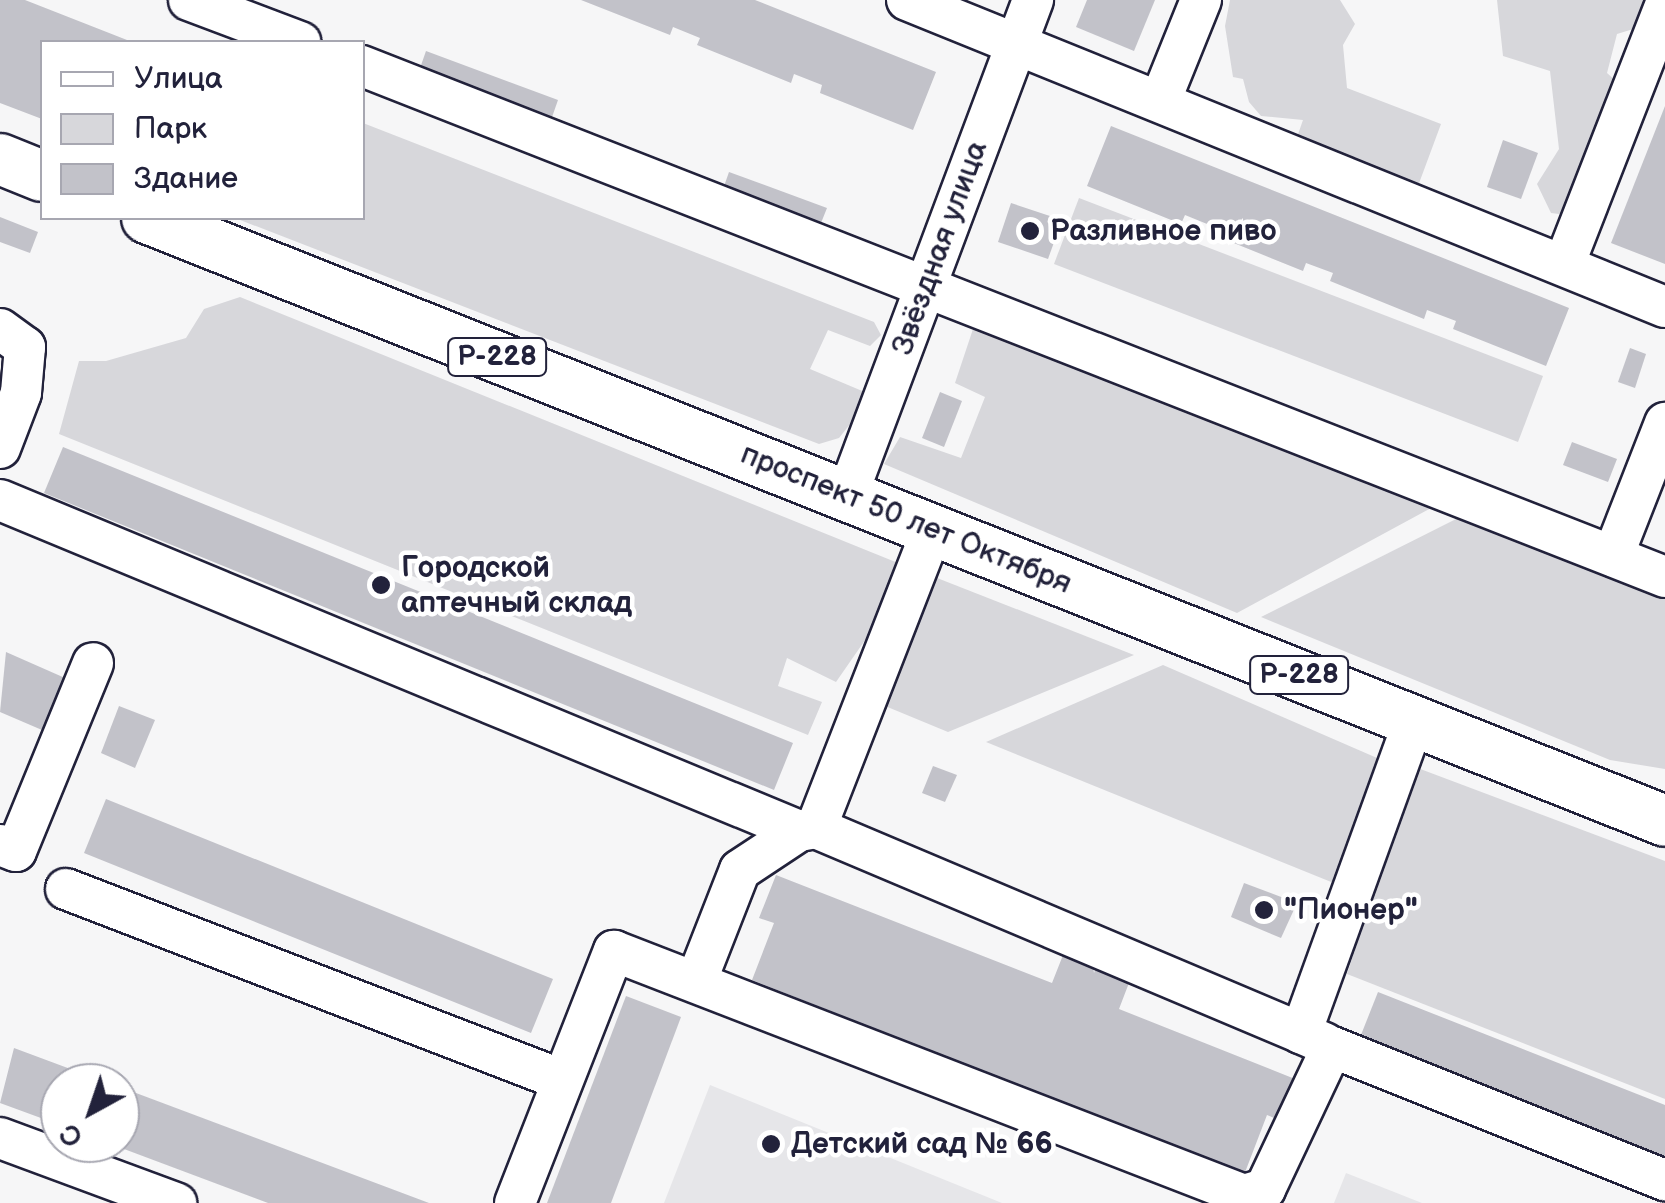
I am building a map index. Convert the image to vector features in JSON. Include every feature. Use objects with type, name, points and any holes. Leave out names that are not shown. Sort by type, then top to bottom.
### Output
[{"type":"main road","points":[[0,160],[40,175]]},
{"type":"main road","name":"проспект 50 лет Октября","points":[[152,220],[1665,821]]},
{"type":"street","points":[[189,0],[295,40]]},
{"type":"street","points":[[907,0],[1161,99],[1665,307]]},
{"type":"street","name":"Звёздная улица","points":[[847,496],[1033,0]]},
{"type":"street","points":[[1161,99],[1201,0]]},
{"type":"street","points":[[1564,265],[1665,6]]},
{"type":"street","points":[[365,67],[929,284],[1665,576]]},
{"type":"street","points":[[0,329],[25,347],[21,393],[0,448]]},
{"type":"street","points":[[1613,556],[1665,422]]},
{"type":"street","points":[[0,500],[1665,1180]]},
{"type":"street","points":[[696,982],[740,870],[808,829],[932,530]]},
{"type":"street","points":[[0,845],[16,851],[93,662]]},
{"type":"street","points":[[516,1203],[614,952],[1218,1196],[1263,1196],[1317,1040],[1414,721]]},
{"type":"street","points":[[66,889],[562,1080]]},
{"type":"street","points":[[0,1138],[176,1203]]},
{"type":"shaded area","name":"Детский сад № 66","points":[[710,1085],[1002,1203],[664,1203]]},
{"type":"shaded area","points":[[1346,1173],[1422,1203],[1334,1203]]},
{"type":"green space","points":[[1230,0],[1340,0],[1355,24],[1343,45],[1347,88],[1441,124],[1418,186],[1296,140],[1303,120],[1261,116],[1249,102],[1243,79],[1233,77],[1225,26]]},
{"type":"green space","points":[[1497,0],[1653,0],[1643,26],[1617,34],[1607,73],[1616,81],[1567,215],[1551,213],[1537,184],[1559,149],[1550,71],[1503,56]]},
{"type":"green space","points":[[365,124],[874,322],[881,335],[870,346],[828,330],[810,369],[867,393],[859,413],[839,438],[819,444],[240,220],[365,220]]},
{"type":"green space","points":[[1079,198],[1543,376],[1518,442],[1054,264]]},
{"type":"green space","points":[[240,297],[898,563],[870,633],[836,682],[787,658],[778,686],[822,702],[808,735],[59,434],[79,361],[106,361],[186,338],[204,309]]},
{"type":"green space","points":[[977,317],[1444,501],[1237,613],[884,464],[900,437],[961,458],[985,397],[955,383]]},
{"type":"green space","points":[[1470,512],[1665,589],[1665,769],[1610,760],[1261,617]]},
{"type":"green space","points":[[932,576],[1134,655],[948,732],[873,701]]},
{"type":"green space","points":[[1163,665],[1384,761],[1346,888],[986,742]]},
{"type":"green space","points":[[1415,767],[1665,861],[1665,1099],[1347,974]]},
{"type":"building","points":[[0,0],[25,0],[127,40],[40,40],[40,118],[0,103]]},
{"type":"building","points":[[581,0],[755,0],[936,72],[913,130],[820,93],[822,85],[794,74],[791,83],[697,45],[700,38],[673,27],[670,35]]},
{"type":"building","points":[[1087,0],[1155,0],[1134,51],[1076,27]]},
{"type":"building","points":[[426,51],[558,100],[551,120],[419,71]]},
{"type":"building","points":[[1665,106],[1665,264],[1611,243]]},
{"type":"building","points":[[1111,126],[1569,308],[1546,366],[1453,329],[1456,321],[1427,310],[1424,319],[1330,281],[1333,273],[1306,263],[1303,271],[1209,233],[1212,226],[1185,215],[1181,224],[1087,186]]},
{"type":"building","points":[[1503,140],[1538,153],[1521,199],[1487,187]]},
{"type":"building","points":[[729,172],[827,208],[819,228],[722,192]]},
{"type":"building","name":"Разливное пиво","points":[[1011,203],[1062,220],[1048,259],[998,242]]},
{"type":"building","points":[[0,217],[38,232],[30,253],[0,242]]},
{"type":"building","points":[[1630,348],[1646,354],[1635,388],[1618,382]]},
{"type":"building","points":[[940,392],[962,401],[944,447],[922,438]]},
{"type":"building","points":[[1572,442],[1617,459],[1608,482],[1563,465]]},
{"type":"building","points":[[63,447],[793,743],[774,790],[44,493]]},
{"type":"building","points":[[6,652],[65,678],[42,730],[0,712]]},
{"type":"building","points":[[119,706],[155,720],[135,768],[101,753]]},
{"type":"building","points":[[933,766],[957,775],[945,802],[922,793]]},
{"type":"building","points":[[106,799],[553,979],[531,1033],[84,853]]},
{"type":"building","points":[[776,875],[1052,983],[1065,950],[1092,961],[1094,973],[1098,962],[1132,975],[1119,1009],[1295,1079],[1279,1120],[1267,1115],[1244,1175],[752,980],[774,923],[759,918]]},
{"type":"building","name":"\"Пионер\"","points":[[1244,883],[1297,903],[1281,938],[1231,917]]},
{"type":"building","points":[[1378,992],[1665,1105],[1665,1166],[1357,1045]]},
{"type":"building","points":[[626,996],[681,1017],[611,1203],[547,1203]]},
{"type":"building","points":[[14,1048],[54,1063],[40,1063],[40,1118],[0,1103]]},
{"type":"building","points":[[140,1095],[429,1203],[268,1203],[140,1155]]},
{"type":"place","name":"Разливное пиво","points":[[1030,231]]},
{"type":"place","name":"Городской аптечный склад","points":[[381,585]]},
{"type":"place","name":"\"Пионер\"","points":[[1264,910]]},
{"type":"place","name":"Детский сад № 66","points":[[771,1144]]}]
